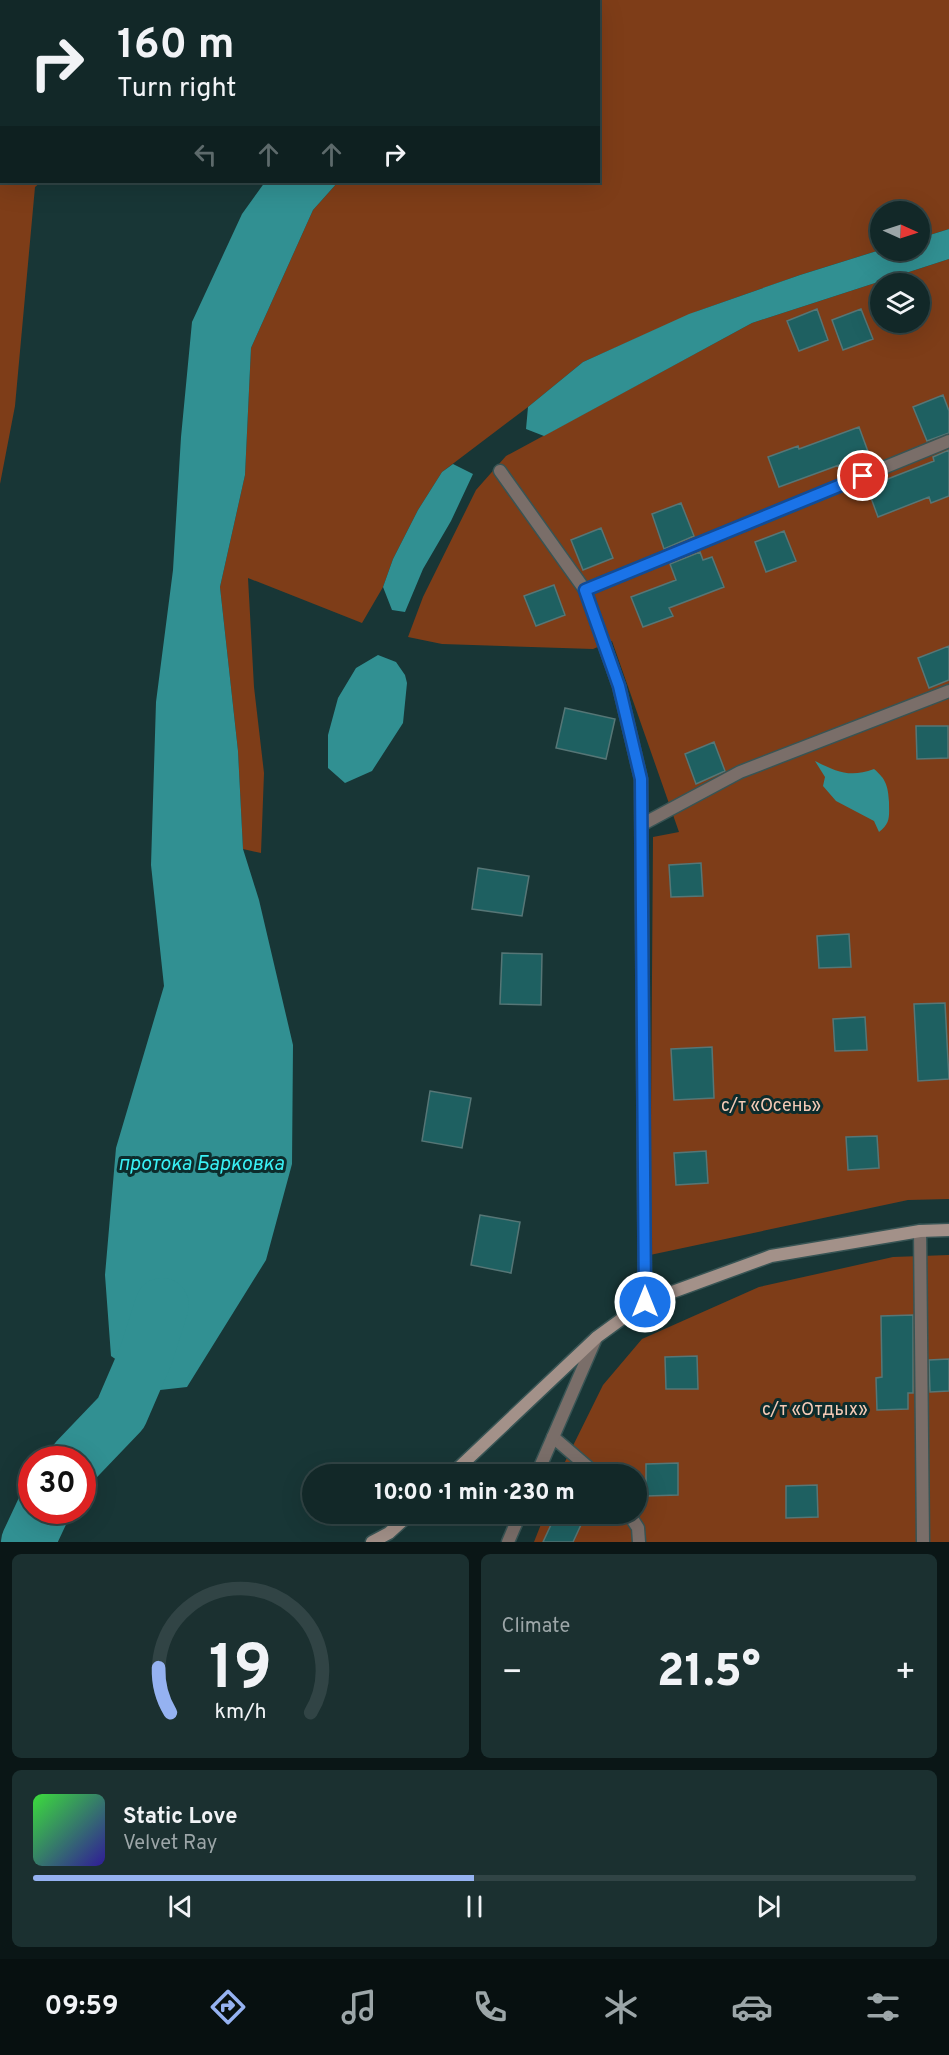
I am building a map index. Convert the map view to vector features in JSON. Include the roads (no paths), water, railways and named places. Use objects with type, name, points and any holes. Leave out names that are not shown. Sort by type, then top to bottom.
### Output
[{"type":"main road","points":[[463,1464],[597,1337],[645,1302],[771,1256],[920,1231],[949,1230]]},
{"type":"main road","points":[[372,1542],[389,1533],[399,1524]]},
{"type":"street","points":[[585,590],[949,441]]},
{"type":"street","points":[[500,471],[585,590],[619,686],[641,779],[645,1302]]},
{"type":"street","points":[[643,824],[740,772],[949,691]]},
{"type":"street","points":[[920,1231],[923,1542]]},
{"type":"street","points":[[541,1464],[597,1337]]},
{"type":"street","points":[[553,1437],[585,1464]]},
{"type":"street","points":[[508,1542],[516,1524]]},
{"type":"street","points":[[635,1524],[639,1542]]},
{"type":"water","name":"протока Барковка","points":[[264,183],[337,183],[313,210],[251,348],[245,475],[220,587],[238,751],[243,849],[259,900],[293,1045],[292,1164],[266,1260],[187,1387],[160,1390],[111,1356],[105,1275],[116,1148],[164,986],[151,865],[156,702],[173,570],[181,437],[192,322],[242,214]]},
{"type":"water","points":[[949,229],[949,259],[906,273],[870,273],[870,285],[752,323],[544,436],[526,429],[528,407],[583,362],[689,314],[870,253],[870,261],[930,261],[930,235]]},
{"type":"water","points":[[453,464],[473,474],[451,521],[423,569],[405,612],[392,610],[383,587],[393,559],[418,510],[442,472]]},
{"type":"water","points":[[378,655],[396,662],[405,675],[407,683],[403,723],[372,771],[345,783],[328,768],[328,735],[338,698],[356,668]]},
{"type":"water","points":[[815,761],[830,768],[851,773],[874,769],[881,776],[886,783],[889,796],[888,819],[883,829],[879,832],[874,821],[836,801],[823,786],[825,777]]},
{"type":"waterway","points":[[89,1446],[121,1413],[146,1355],[162,1305]]},
{"type":"waterway","points":[[28,1542],[36,1524]]},
{"type":"park label","name":"с/т «Осень»","points":[[771,1106]]},
{"type":"park label","name":"с/т «Отдых»","points":[[815,1410]]}]
